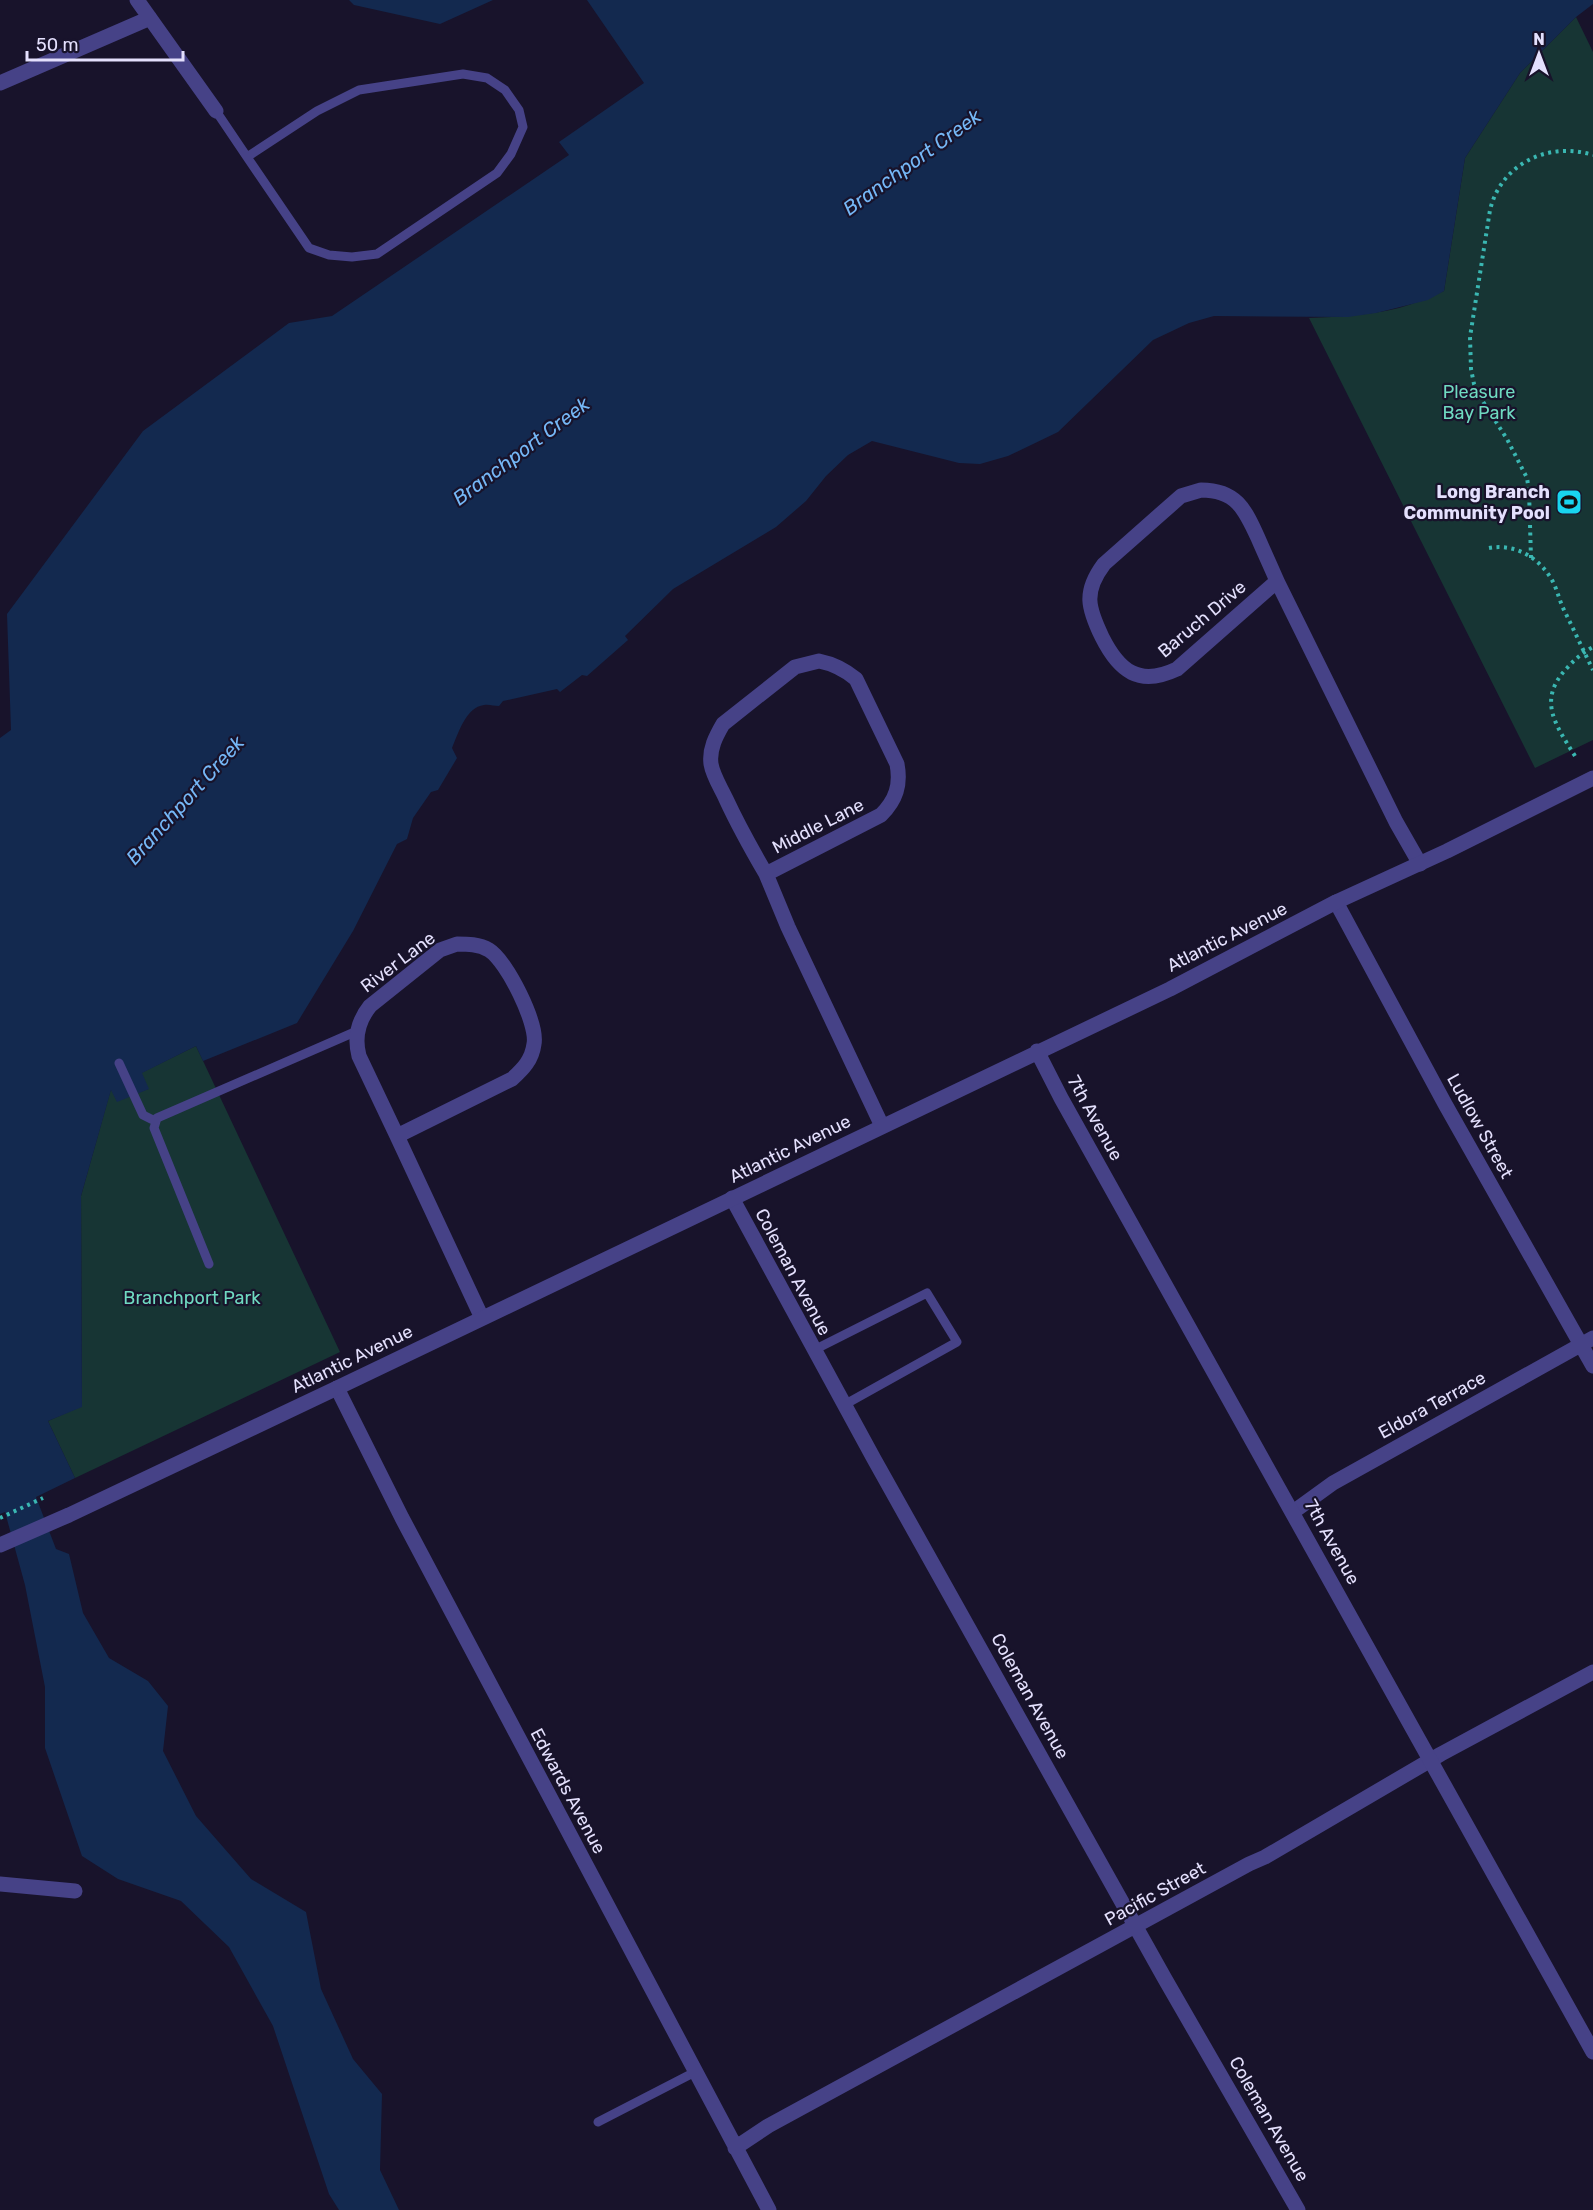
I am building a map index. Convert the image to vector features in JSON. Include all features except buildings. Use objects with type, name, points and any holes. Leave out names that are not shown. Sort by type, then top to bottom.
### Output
[{"type":"street","points":[[137,0],[216,111]]},
{"type":"street","points":[[0,83],[150,18]]},
{"type":"street","name":"Baruch Drive","points":[[1277,581],[1177,669],[1157,676],[1139,675],[1125,670],[1112,657],[1091,615],[1089,604],[1090,589],[1095,576],[1104,564],[1180,496],[1201,490],[1223,493],[1232,497],[1245,510],[1277,581],[1396,822],[1420,864]]},
{"type":"street","name":"Middle Lane","points":[[766,874],[881,815],[891,805],[898,789],[897,764],[856,680],[833,663],[819,661],[795,667],[723,724],[716,736],[711,764],[742,833],[766,874],[788,927],[882,1126]]},
{"type":"street","name":"Atlantic Avenue","points":[[2,1544],[337,1388],[1170,989],[1336,903],[1593,779]]},
{"type":"street","name":"Ludlow Street","points":[[1336,903],[1445,1104],[1587,1342],[1593,1366]]},
{"type":"street","name":"River Lane","points":[[357,1031],[363,1014],[370,1006],[440,950],[457,944],[471,944],[488,950],[504,964],[535,1028],[535,1042],[531,1057],[523,1070],[512,1079],[397,1136]]},
{"type":"street","points":[[357,1031],[359,1056],[482,1318]]},
{"type":"street","name":"7th Avenue","points":[[1038,1051],[1067,1108],[1593,2052]]},
{"type":"street","name":"Coleman Avenue","points":[[732,1198],[844,1405],[1137,1926],[1165,1980],[1298,2210]]},
{"type":"street","name":"Eldora Terrace","points":[[1293,1512],[1333,1483],[1587,1342]]},
{"type":"street","name":"Edwards Avenue","points":[[337,1388],[402,1518],[769,2210]]},
{"type":"street","name":"Pacific Street","points":[[735,2148],[768,2126],[1265,1857],[1430,1761],[1593,1672]]},
{"type":"street","points":[[0,1884],[75,1891]]},
{"type":"lane","points":[[216,111],[247,157],[309,248],[329,255],[352,257],[377,254],[497,173],[511,154],[523,127],[519,110],[504,90],[487,78],[463,74],[359,90],[317,111],[247,157]]},
{"type":"lane","points":[[209,1264],[154,1128],[155,1121],[161,1116],[357,1031]]},
{"type":"lane","points":[[119,1063],[143,1115],[155,1121]]},
{"type":"lane","points":[[814,1350],[927,1293],[957,1342],[844,1405]]},
{"type":"lane","points":[[598,2122],[695,2072]]},
{"type":"path","points":[[1531,558],[1529,484],[1512,448],[1476,389],[1471,369],[1470,337],[1490,210],[1492,201],[1503,182],[1518,166],[1538,155],[1567,150],[1593,155]]},
{"type":"path","points":[[1489,548],[1501,546],[1526,553],[1541,566],[1554,585],[1593,670]]},
{"type":"path","points":[[1575,756],[1556,726],[1552,712],[1552,689],[1557,678],[1584,652],[1593,648]]},
{"type":"path","points":[[0,1518],[43,1498]]},
{"type":"green space","name":"Pleasure Bay Park","points":[[1576,17],[1593,52],[1593,740],[1535,768],[1309,318],[1354,315],[1399,308],[1444,291],[1465,158],[1520,73]]},
{"type":"green space","name":"Branchport Park","points":[[196,1046],[340,1352],[75,1478],[48,1421],[82,1406],[81,1196],[111,1089],[117,1101],[148,1089],[141,1073]]},
{"type":"water","points":[[349,0],[493,0],[440,24],[354,5]]},
{"type":"water","name":"Branchport Creek","points":[[587,0],[1593,0],[1593,4],[1576,17],[1520,73],[1465,158],[1444,291],[1428,300],[1376,313],[1348,317],[1214,316],[1189,323],[1153,340],[1058,432],[1008,456],[980,464],[959,463],[872,441],[848,455],[826,476],[806,501],[776,527],[673,589],[625,636],[628,640],[587,676],[582,675],[560,692],[557,689],[503,701],[499,706],[484,705],[472,711],[464,722],[452,748],[457,758],[438,790],[431,792],[413,818],[407,839],[397,844],[353,931],[297,1023],[203,1061],[196,1046],[142,1073],[149,1089],[117,1102],[111,1090],[81,1196],[82,1407],[48,1421],[75,1478],[36,1497],[56,1549],[69,1554],[83,1613],[109,1658],[148,1681],[168,1706],[163,1751],[196,1816],[251,1879],[306,1912],[321,1989],[353,2059],[382,2094],[380,2170],[399,2210],[339,2210],[329,2194],[273,2026],[229,1947],[181,1901],[118,1879],[82,1856],[45,1748],[45,1687],[25,1585],[5,1512],[0,1514],[0,738],[11,730],[7,614],[143,431],[289,323],[332,316],[569,155],[559,142],[644,83]]},
{"type":"place","name":"Long Branch Community Pool","points":[[1569,502]]}]
